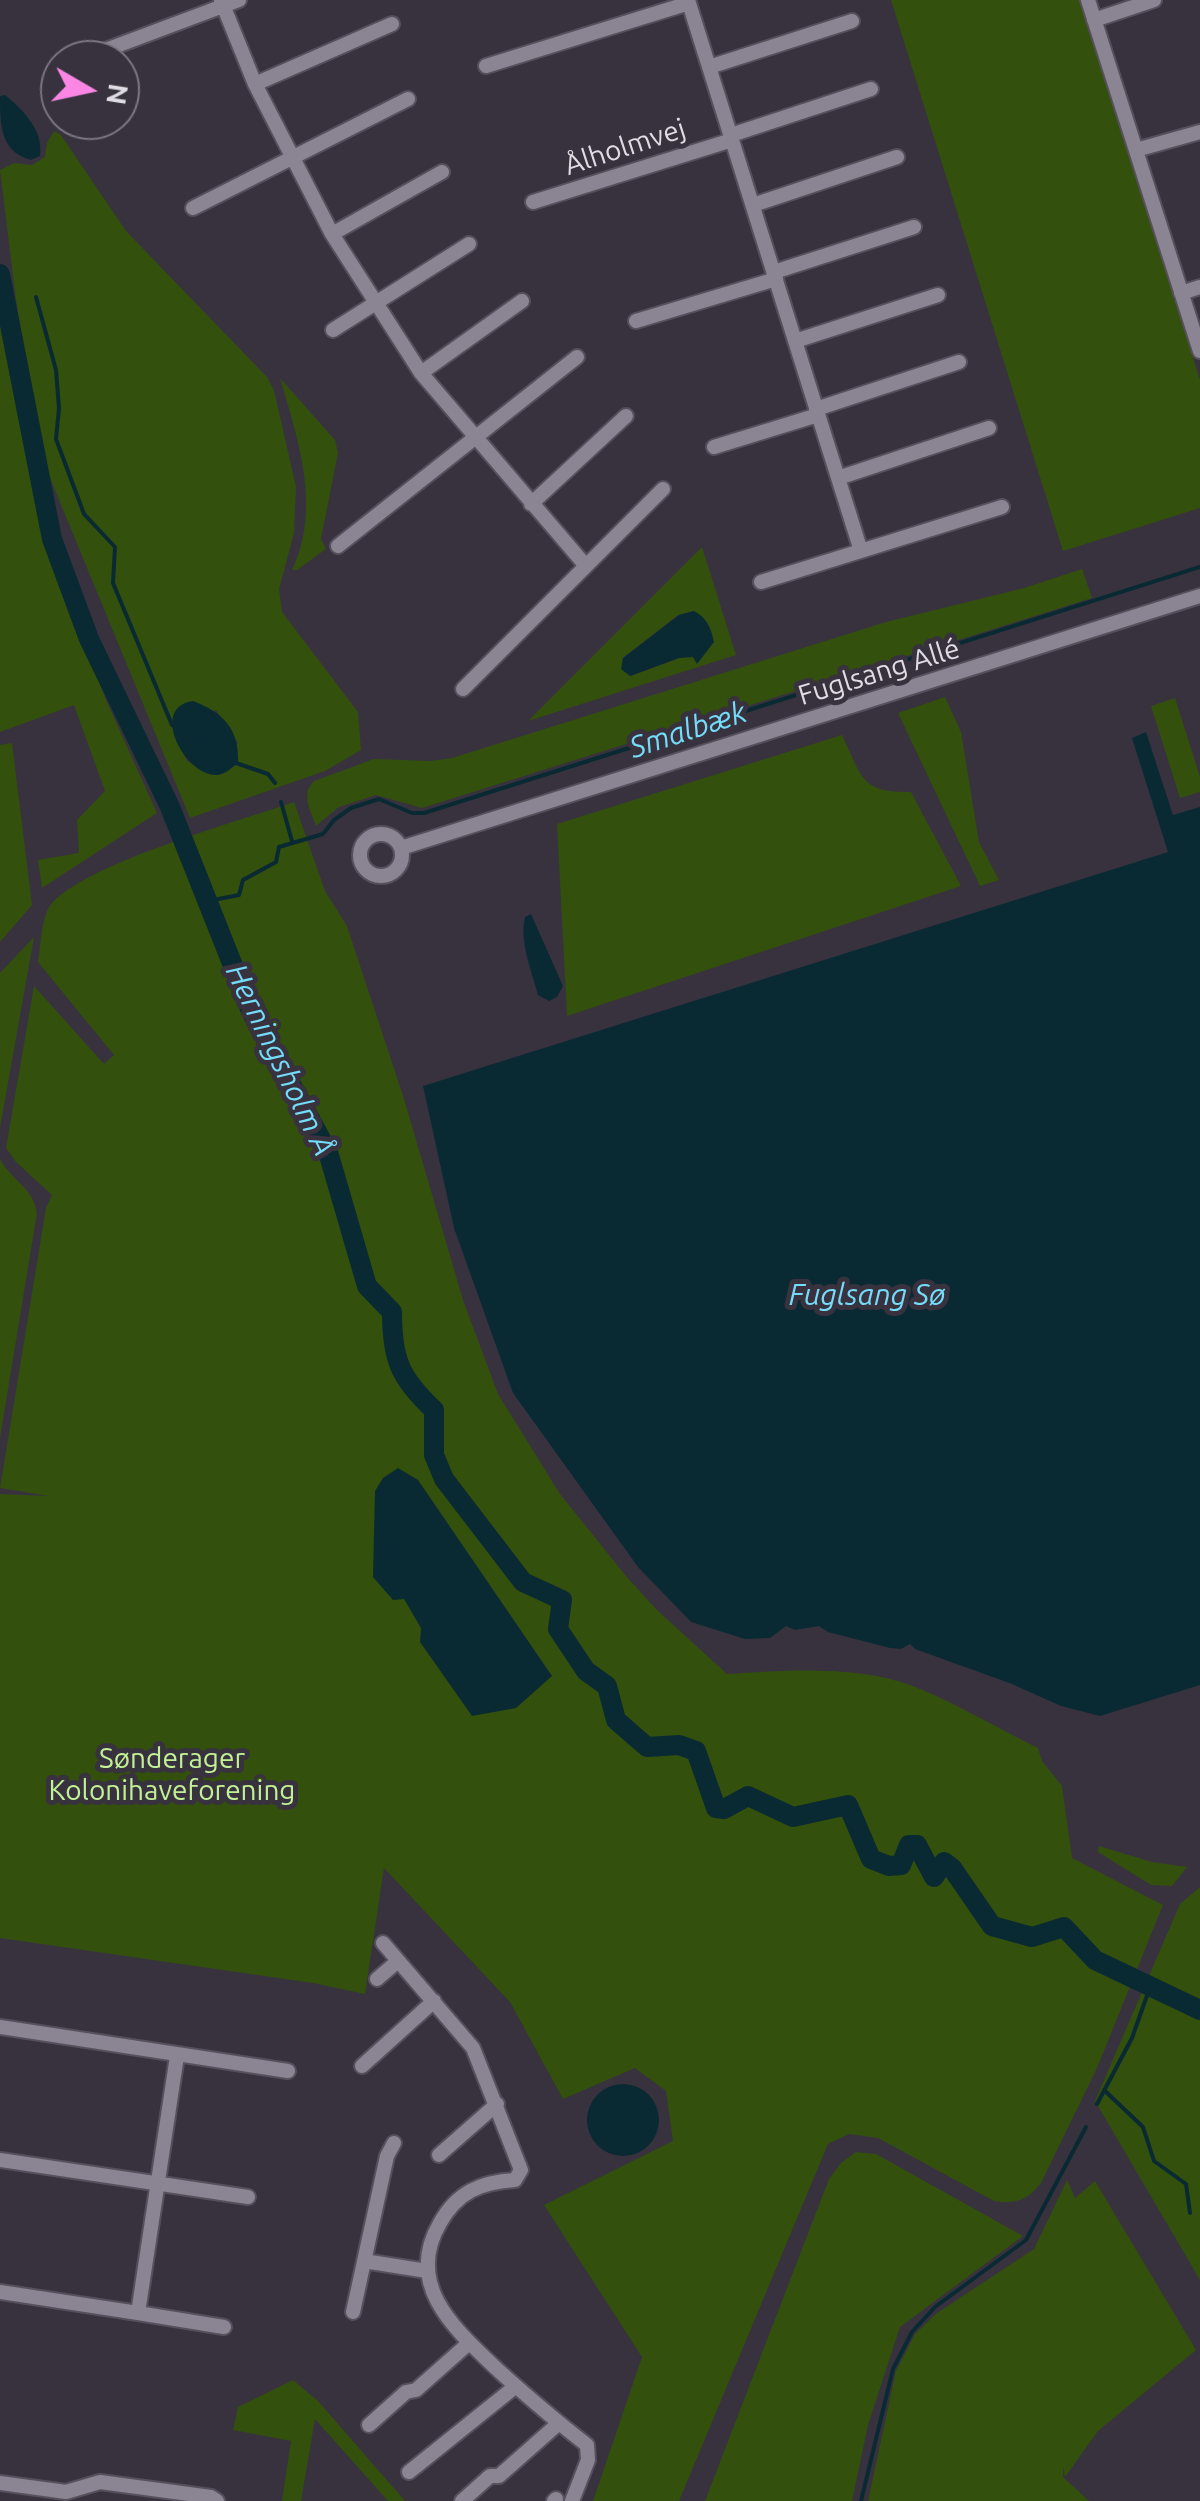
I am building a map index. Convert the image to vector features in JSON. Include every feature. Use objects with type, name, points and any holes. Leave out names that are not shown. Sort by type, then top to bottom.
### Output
[{"type":"street","points":[[130,40],[238,0]]},
{"type":"street","points":[[1088,0],[1200,351]]},
{"type":"street","points":[[1094,20],[1154,0]]},
{"type":"street","points":[[486,66],[689,2],[861,551]]},
{"type":"street","points":[[222,3],[292,160],[332,234],[421,373],[586,566]]},
{"type":"street","points":[[710,68],[852,21]]},
{"type":"street","points":[[256,84],[392,24]]},
{"type":"street","name":"Ålholmvej","points":[[533,202],[871,90]]},
{"type":"street","points":[[194,208],[408,99]]},
{"type":"street","points":[[1136,150],[1200,132]]},
{"type":"street","points":[[753,205],[897,157]]},
{"type":"street","points":[[332,234],[442,172]]},
{"type":"street","points":[[636,320],[914,227]]},
{"type":"street","points":[[333,330],[470,244]]},
{"type":"street","points":[[1181,292],[1200,286]]},
{"type":"street","points":[[795,341],[938,295]]},
{"type":"street","points":[[421,373],[522,301]]},
{"type":"street","points":[[338,546],[577,357]]},
{"type":"street","points":[[714,447],[959,362]]},
{"type":"street","points":[[531,504],[626,416]]},
{"type":"street","points":[[838,478],[989,428]]},
{"type":"street","points":[[463,689],[663,488]]},
{"type":"street","points":[[761,582],[1002,507]]},
{"type":"street","name":"Fuglsang Allé","points":[[401,848],[1200,596]]},
{"type":"street","points":[[383,1943],[474,2048],[519,2160],[520,2176],[478,2186],[450,2207],[434,2233],[428,2271],[438,2304],[469,2343],[587,2445],[590,2452],[572,2501]]},
{"type":"street","points":[[377,1979],[398,1961]]},
{"type":"street","points":[[362,2066],[434,2002]]},
{"type":"street","points":[[0,2027],[288,2072]]},
{"type":"street","points":[[138,2313],[177,2056]]},
{"type":"street","points":[[438,2155],[497,2104]]},
{"type":"street","points":[[353,2312],[387,2156],[394,2143]]},
{"type":"street","points":[[0,2160],[248,2197]]},
{"type":"street","points":[[364,2261],[428,2271]]},
{"type":"street","points":[[0,2292],[224,2327]]},
{"type":"street","points":[[369,2424],[406,2392],[416,2390],[469,2343]]},
{"type":"street","points":[[410,2472],[516,2386]]},
{"type":"street","points":[[462,2501],[490,2476],[499,2476],[559,2423]]},
{"type":"street","points":[[0,2484],[83,2494],[100,2482],[217,2500]]},
{"type":"green space","points":[[891,0],[1080,0],[1200,380],[1200,508],[1063,551]]},
{"type":"green space","points":[[49,140],[64,140],[126,231],[267,377],[274,390],[296,487],[294,533],[279,589],[282,612],[358,712],[361,750],[325,771],[190,818],[41,456],[0,170],[14,163],[32,165],[45,157]],"holes":[[[216,710],[238,743],[212,775],[187,761],[171,724]]]},
{"type":"green space","points":[[0,320],[32,486],[105,698],[157,813],[42,888],[38,860],[79,853],[77,820],[105,791],[74,705],[0,732]]},
{"type":"green space","points":[[280,378],[335,440],[338,453],[321,539],[326,549],[297,570],[292,570],[305,523],[304,474]]},
{"type":"green space","points":[[702,547],[736,655],[528,721]],"holes":[[[693,611],[697,663],[693,656],[679,658],[631,676],[623,658],[678,615]]]},
{"type":"green space","points":[[1082,569],[1092,598],[422,808],[376,795],[339,807],[316,826],[309,809],[308,791],[314,781],[374,759],[452,758],[886,622],[1024,588]]},
{"type":"green space","points":[[945,697],[961,732],[979,842],[999,880],[980,886],[898,713]]},
{"type":"green space","points":[[1175,698],[1200,777],[1200,792],[1180,798],[1151,706]]},
{"type":"green space","points":[[842,735],[859,771],[872,785],[894,792],[911,792],[961,886],[567,1016],[557,824]]},
{"type":"green space","points":[[12,743],[32,905],[0,942],[0,745]]},
{"type":"green space","name":"Sønderager Kolonihaveforening","points":[[294,802],[325,891],[347,926],[404,1099],[463,1300],[498,1394],[560,1494],[657,1610],[727,1674],[821,1671],[892,1679],[945,1700],[1038,1748],[1042,1761],[1062,1786],[1072,1858],[1163,1905],[1097,2068],[1041,2183],[1031,2194],[1015,2201],[994,2201],[878,2138],[849,2134],[828,2144],[679,2501],[593,2501],[642,2357],[544,2205],[673,2141],[666,2091],[635,2068],[563,2099],[510,2002],[384,1868],[365,1994],[0,1938],[0,1494],[49,1496],[0,1488],[46,1208],[52,1195],[6,1148],[34,986],[104,1064],[114,1055],[38,962],[44,923],[52,903],[98,873],[130,858]]},
{"type":"green space","points":[[34,937],[0,1128],[0,973]]},
{"type":"green space","points":[[0,1159],[27,1190],[37,1213],[0,1438]]},
{"type":"green space","points":[[1099,1846],[1152,1862],[1187,1867],[1172,1886],[1151,1885],[1098,1852]]},
{"type":"green space","points":[[1200,1887],[1200,2280],[1095,2101],[1180,1904]]},
{"type":"green space","points":[[856,2152],[876,2154],[1023,2236],[900,2327],[868,2425],[852,2501],[705,2501],[829,2179]]},
{"type":"green space","points":[[1067,2180],[1075,2198],[1095,2181],[1196,2350],[1098,2431],[1065,2477],[1063,2466],[1063,2477],[1089,2501],[868,2501],[896,2371],[915,2334],[937,2313],[1034,2249]]},
{"type":"green space","points":[[293,2380],[318,2401],[405,2501],[388,2501],[315,2419],[301,2501],[282,2501],[291,2441],[233,2430],[238,2407]]},
{"type":"water","points":[[5,95],[35,129],[40,156],[31,160],[8,144],[0,117],[0,96]]},
{"type":"water","points":[[694,611],[708,624],[714,642],[697,664],[693,657],[679,658],[630,676],[621,669],[623,658],[679,615]]},
{"type":"water","points":[[193,701],[221,717],[236,741],[238,763],[222,774],[204,772],[193,764],[176,740],[174,715],[180,706]]},
{"type":"water","name":"Fuglsang Sø","points":[[1146,732],[1173,815],[1200,807],[1200,1685],[1100,1716],[1061,1706],[910,1644],[901,1649],[890,1648],[828,1632],[819,1626],[795,1630],[786,1626],[770,1638],[745,1639],[691,1622],[638,1567],[513,1393],[454,1228],[423,1086],[1168,852],[1132,738]]},
{"type":"water","points":[[531,914],[563,986],[557,997],[549,1001],[538,995],[527,956],[524,926],[525,917]]},
{"type":"water","points":[[398,1468],[418,1480],[552,1676],[516,1708],[472,1716],[420,1642],[421,1628],[404,1599],[393,1600],[373,1577],[375,1491],[383,1478]]},
{"type":"water","points":[[623,2084],[637,2086],[649,2094],[657,2106],[657,2134],[649,2146],[637,2154],[623,2156],[609,2154],[597,2146],[589,2134],[587,2120],[589,2106],[597,2094],[609,2086]]},
{"type":"waterway","name":"Herningsholm Å","points":[[0,274],[52,539],[89,639],[170,807],[251,1011],[328,1152],[367,1286],[392,1312],[400,1367],[434,1410],[434,1455],[444,1479],[523,1582],[562,1600],[558,1629],[586,1671],[607,1686],[616,1720],[647,1747],[679,1745],[696,1751],[716,1808],[724,1809],[748,1796],[793,1817],[848,1805],[871,1859],[889,1866],[901,1865],[909,1845],[917,1845],[934,1877],[944,1862],[952,1868],[992,1926],[1032,1937],[1064,1927],[1095,1960],[1200,2010]]},
{"type":"waterway","points":[[36,297],[56,370],[56,439],[84,514],[115,547],[113,583],[172,725]]},
{"type":"waterway","name":"Smalbæk","points":[[208,901],[239,895],[243,880],[276,862],[279,847],[323,834],[351,808],[379,799],[412,813],[424,813],[1200,567]]},
{"type":"waterway","points":[[236,763],[268,774],[275,783]]},
{"type":"waterway","points":[[281,802],[292,841]]},
{"type":"waterway","points":[[1097,2104],[1132,2038],[1150,1987]]},
{"type":"waterway","points":[[1104,2090],[1143,2127],[1154,2161],[1186,2184],[1190,2213]]},
{"type":"waterway","points":[[861,2501],[893,2369],[912,2332],[935,2307],[1026,2240],[1086,2127]]}]
